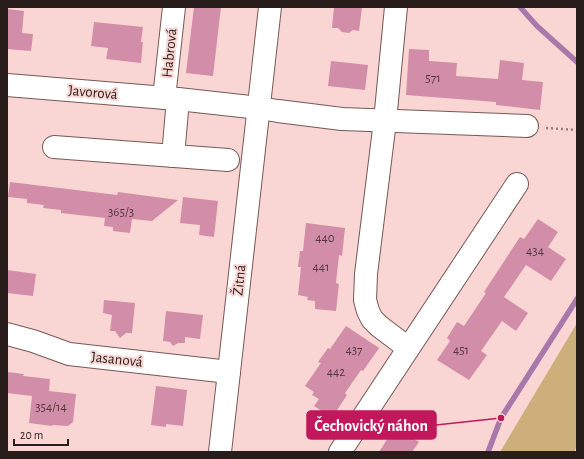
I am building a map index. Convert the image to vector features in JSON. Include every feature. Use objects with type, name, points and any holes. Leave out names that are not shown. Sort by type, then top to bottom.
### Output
[{"type":"street","name":"Habrová","points":[[171,99],[174,7]]},
{"type":"street","name":"Žitná","points":[[220,452],[270,7]]},
{"type":"street","points":[[396,7],[385,121],[366,274],[365,300],[372,319],[408,348]]},
{"type":"street","name":"Javorová","points":[[7,85],[259,108]]},
{"type":"street","points":[[171,99],[173,156]]},
{"type":"street","points":[[259,108],[342,119],[527,126]]},
{"type":"street","points":[[54,147],[228,160]]},
{"type":"street","points":[[340,452],[517,184]]},
{"type":"street","name":"Jasanová","points":[[7,334],[69,354],[229,372]]},
{"type":"path","points":[[527,126],[577,130]]},
{"type":"shaded area","points":[[577,323],[577,446],[574,452],[500,452]]},
{"type":"building","points":[[194,7],[221,7],[213,76],[186,73]]},
{"type":"building","points":[[334,7],[362,7],[359,31],[353,30],[349,33],[342,32],[338,28],[332,28]]},
{"type":"building","points":[[7,9],[24,11],[22,33],[33,34],[31,51],[7,49]]},
{"type":"building","points":[[94,22],[143,27],[141,63],[106,59],[108,48],[91,46]]},
{"type":"building","points":[[409,49],[429,50],[429,61],[457,63],[456,76],[498,79],[500,60],[524,63],[522,80],[543,82],[540,110],[496,105],[496,102],[406,95]]},
{"type":"building","points":[[331,61],[368,65],[365,90],[328,86]]},
{"type":"building","points":[[10,182],[117,195],[118,192],[178,200],[152,221],[132,219],[130,233],[113,231],[113,227],[104,226],[105,218],[61,213],[61,210],[43,208],[44,205],[27,203],[27,199],[8,197]]},
{"type":"building","points":[[183,197],[218,201],[214,237],[199,235],[200,225],[180,223]]},
{"type":"building","points":[[538,219],[558,232],[548,247],[566,259],[551,281],[526,265],[504,297],[528,313],[516,331],[502,321],[481,351],[487,355],[469,380],[437,360],[450,341],[447,338],[457,322],[464,326],[520,237],[524,239]]},
{"type":"building","points":[[306,223],[345,228],[342,256],[339,255],[336,283],[339,284],[336,311],[315,309],[315,301],[307,300],[308,297],[298,295],[301,267],[298,267],[300,251],[303,251]]},
{"type":"building","points":[[7,270],[36,274],[33,296],[7,293]]},
{"type":"building","points":[[104,300],[135,303],[132,333],[126,333],[120,338],[115,331],[110,331],[112,315],[103,313]]},
{"type":"building","points":[[166,311],[203,315],[200,339],[185,337],[185,343],[178,343],[173,346],[170,342],[163,341]]},
{"type":"building","points":[[346,326],[379,348],[345,393],[347,395],[332,418],[314,406],[319,399],[312,395],[314,392],[305,386],[321,363],[318,362],[328,348],[330,349]]},
{"type":"building","points":[[7,372],[24,374],[23,376],[50,379],[49,391],[76,394],[73,422],[68,426],[52,426],[29,423],[32,396],[7,393]]},
{"type":"building","points":[[156,386],[187,390],[183,426],[166,424],[166,427],[151,425]]},
{"type":"building","points":[[395,427],[419,442],[412,452],[379,452]]},
{"type":"waterway","points":[[520,7],[537,26],[577,62]]},
{"type":"waterway","points":[[488,452],[501,418],[577,299]]},
{"type":"place","name":"Čechovický náhon","points":[[501,418]]}]
